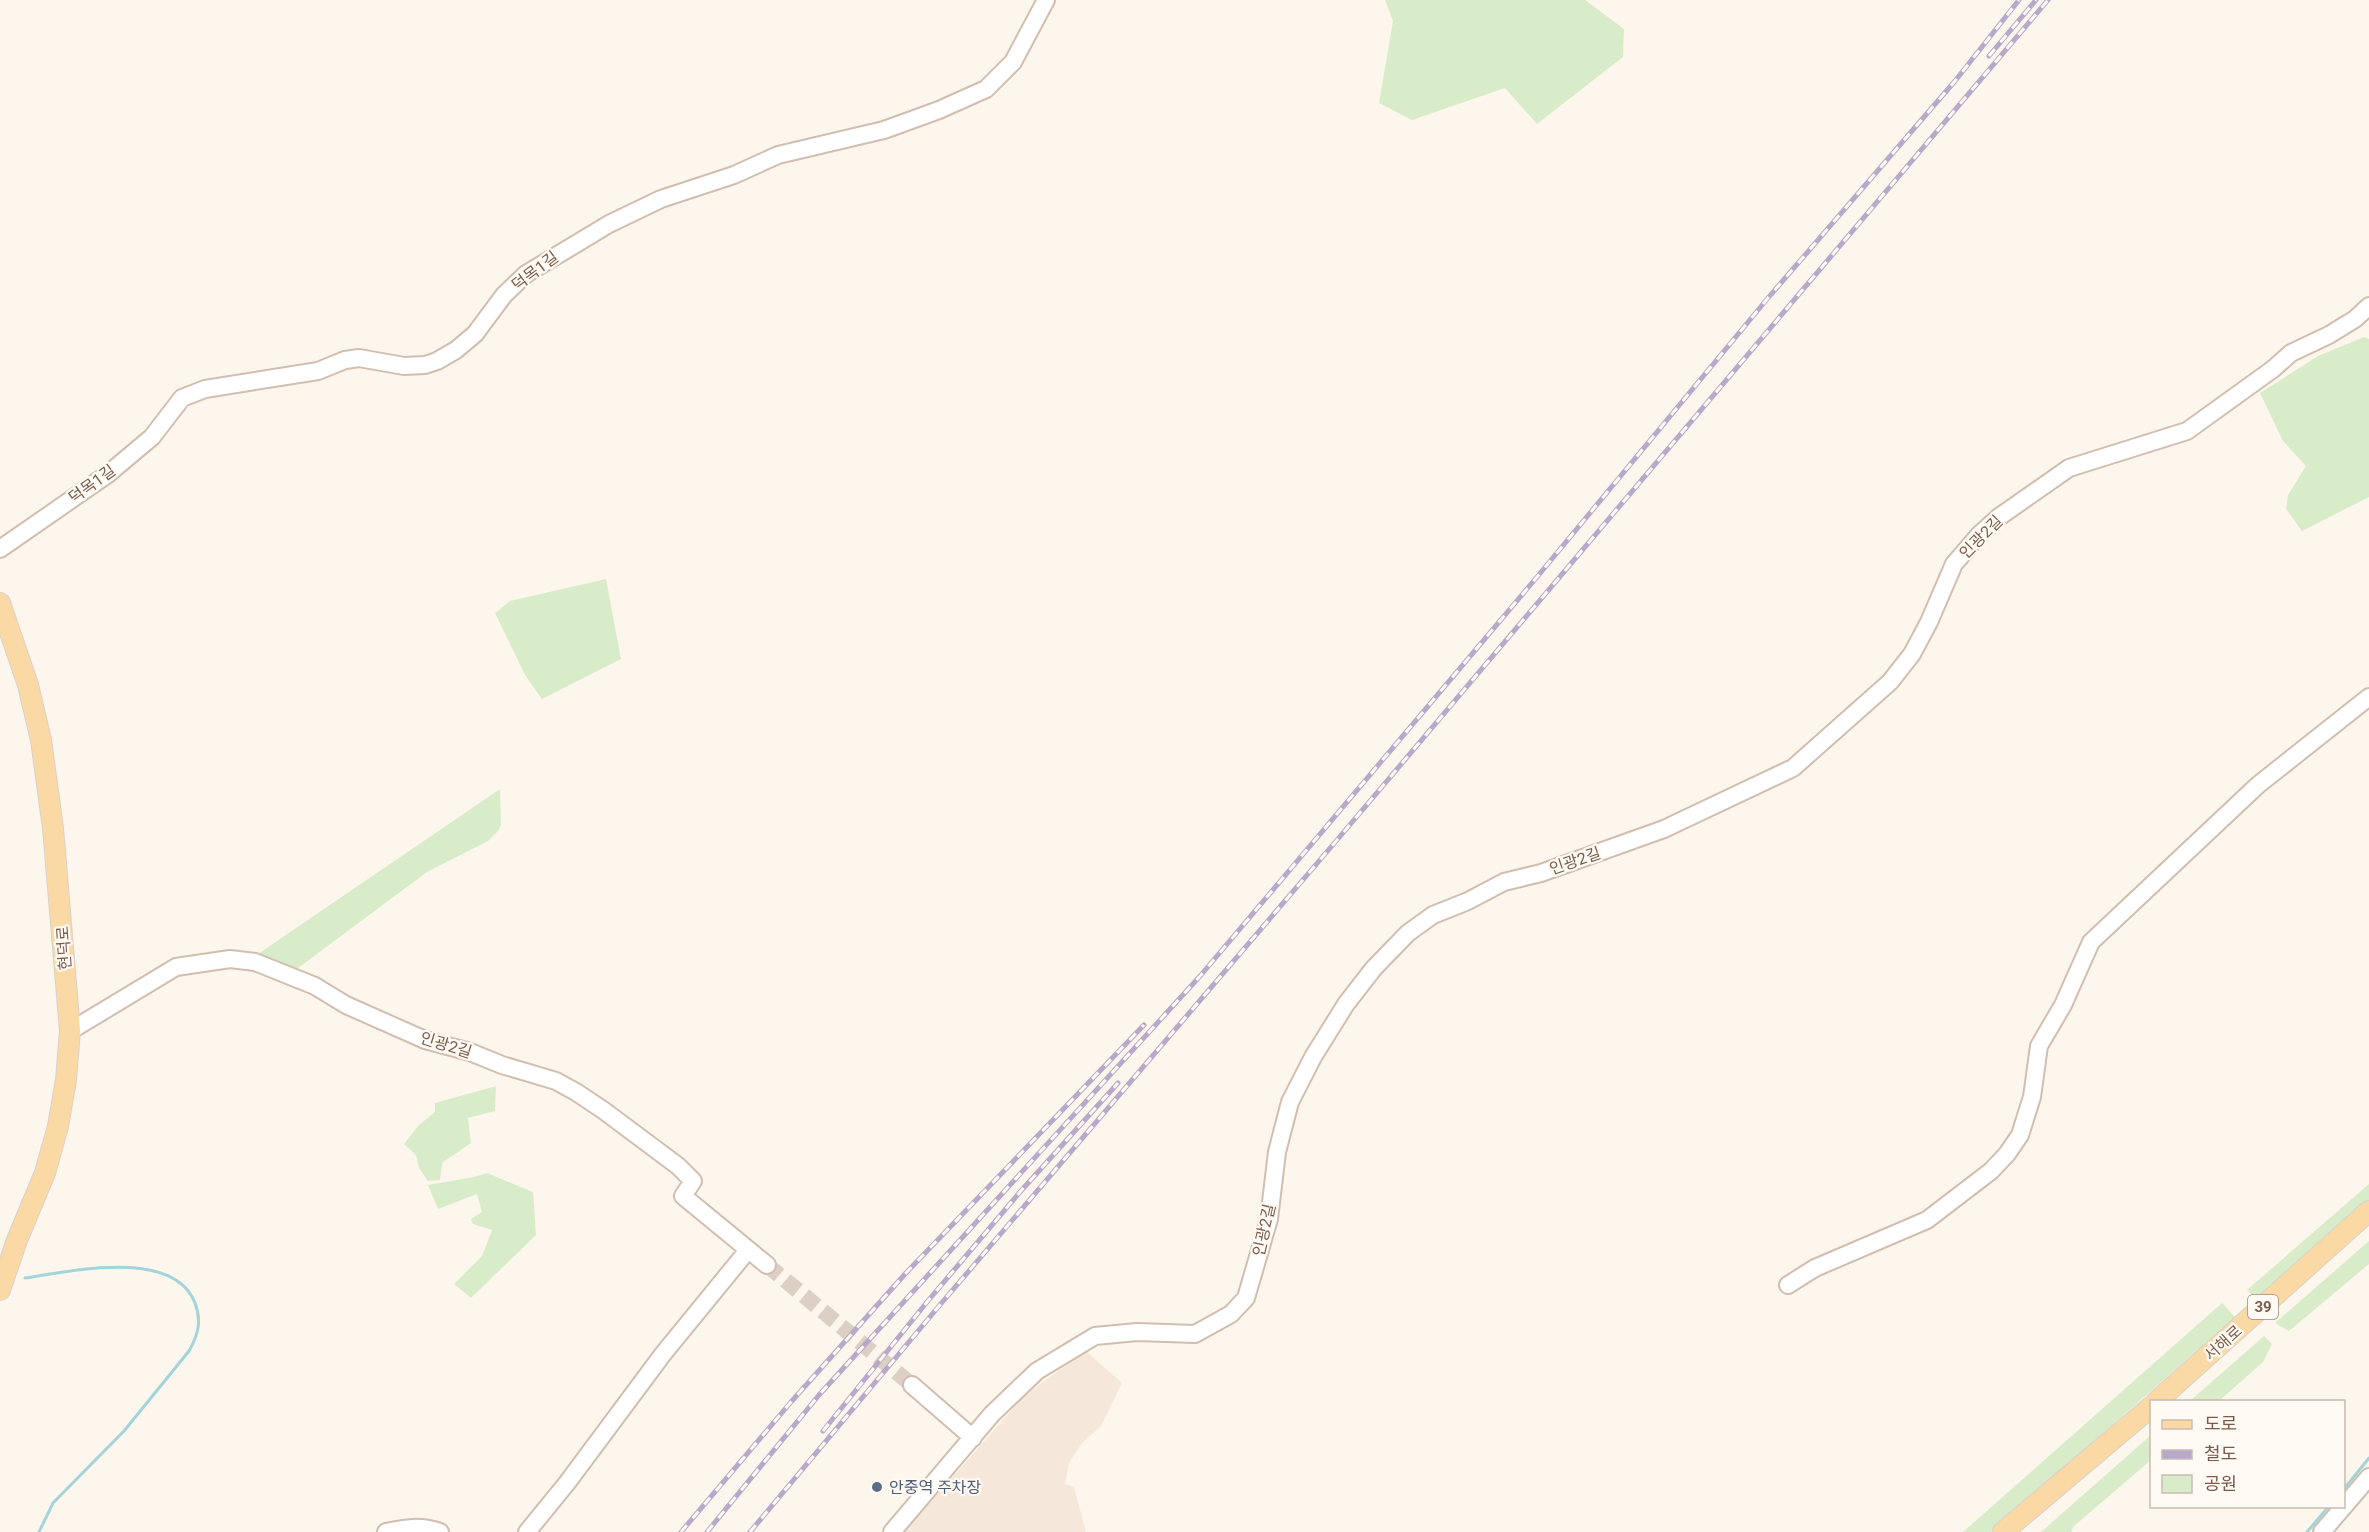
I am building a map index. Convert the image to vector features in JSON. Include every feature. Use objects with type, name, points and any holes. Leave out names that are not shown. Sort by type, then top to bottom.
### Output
[{"type":"main road","name":"현덕로","points":[[0,603],[28,686],[41,740],[53,828],[70,1032],[66,1080],[56,1135],[45,1173],[17,1240],[0,1290]]},
{"type":"main road","name":"서해로","points":[[2157,1400],[2369,1211]]},
{"type":"main road","name":"서해로","points":[[2171,1400],[2369,1226]]},
{"type":"main road","points":[[2003,1532],[2150,1407]]},
{"type":"main road","points":[[2022,1532],[2150,1419]]},
{"type":"street","name":"덕목1길","points":[[0,549],[108,474],[152,437],[182,398],[204,388],[318,371],[345,360],[358,358],[404,366],[425,365],[437,361],[456,350],[475,334],[504,295],[526,274],[609,224],[662,199],[734,175],[778,155],[884,130],[939,110],[986,89],[1013,62],[1046,0]]},
{"type":"street","name":"인광2길","points":[[892,1532],[992,1414],[1037,1371],[1095,1336],[1137,1332],[1195,1334],[1231,1314],[1246,1298],[1269,1219],[1277,1152],[1290,1102],[1313,1057],[1346,1004],[1374,968],[1408,933],[1433,915],[1468,901],[1504,882],[1541,873],[1664,829],[1793,768],[1890,682],[1912,654],[1929,622],[1954,564],[1979,535],[1999,517],[2069,468],[2187,431],[2273,369],[2291,353],[2355,320],[2369,306]]},
{"type":"street","points":[[1788,1285],[1815,1268],[1927,1220],[1991,1171],[2020,1135],[2032,1097],[2039,1046],[2063,1005],[2091,942],[2258,785],[2369,697]]},
{"type":"street","name":"인광2길","points":[[70,1032],[176,967],[230,960],[255,962],[315,986],[346,1005],[425,1040],[470,1052],[502,1065],[556,1081],[576,1092],[678,1166],[693,1181],[683,1196],[767,1265]]},
{"type":"street","points":[[527,1532],[567,1483],[663,1354],[748,1250]]},
{"type":"street","points":[[912,1385],[973,1438]]},
{"type":"street","points":[[2345,1505],[2369,1477]]},
{"type":"street","points":[[2322,1532],[2343,1508]]},
{"type":"street","points":[[386,1532],[411,1527],[427,1527],[440,1532]]},
{"type":"shaded area","points":[[1086,1351],[1122,1383],[1101,1426],[1082,1443],[1069,1463],[1065,1484],[1074,1487],[1086,1532],[904,1532],[1025,1395]]},
{"type":"green space","points":[[1385,0],[1585,0],[1624,29],[1623,57],[1537,124],[1505,88],[1412,120],[1379,103],[1393,21]]},
{"type":"green space","points":[[2364,337],[2369,339],[2369,497],[2302,531],[2286,509],[2288,495],[2306,466],[2283,441],[2260,393],[2318,356]]},
{"type":"green space","points":[[606,579],[621,659],[542,699],[525,675],[495,613],[510,601]]},
{"type":"green space","points":[[500,789],[501,825],[488,841],[427,872],[298,968],[281,966],[255,956]]},
{"type":"green space","points":[[496,1086],[495,1111],[468,1118],[471,1143],[442,1163],[440,1180],[428,1181],[419,1168],[416,1155],[404,1144],[419,1125],[435,1112],[435,1103]]},
{"type":"green space","points":[[487,1173],[533,1192],[536,1235],[471,1298],[454,1284],[482,1256],[492,1230],[473,1224],[471,1219],[482,1212],[477,1194],[438,1209],[428,1185]]},
{"type":"green space","points":[[2369,1184],[2369,1200],[2256,1299],[2247,1290]]},
{"type":"green space","points":[[2369,1241],[2369,1264],[2289,1331],[2275,1323]]},
{"type":"green space","points":[[2222,1303],[2235,1317],[1991,1532],[1963,1532]]},
{"type":"green space","points":[[2264,1336],[2272,1344],[2263,1362],[2220,1400],[2191,1400]]},
{"type":"green space","points":[[2150,1436],[2150,1461],[2074,1526],[2071,1532],[2041,1532]]},
{"type":"waterway","points":[[25,1278],[93,1268],[144,1269],[166,1275],[184,1286],[195,1303],[199,1322],[197,1334],[189,1351],[124,1431],[53,1503],[39,1532]]},
{"type":"waterway","points":[[2345,1488],[2369,1458]]},
{"type":"waterway","points":[[2307,1532],[2327,1508]]},
{"type":"tunnel","points":[[767,1265],[912,1385]]},
{"type":"railway","points":[[707,1532],[819,1395],[1201,975],[1537,577],[1768,298],[1955,81],[2019,0]]},
{"type":"railway","points":[[1989,56],[2036,0]]},
{"type":"railway","points":[[750,1532],[939,1306],[2048,0]]},
{"type":"railway","points":[[681,1532],[791,1402],[905,1274],[1144,1025]]},
{"type":"railway","points":[[823,1431],[1020,1192],[1118,1083]]},
{"type":"place","name":"안중역 주차장","points":[[877,1487]]}]
